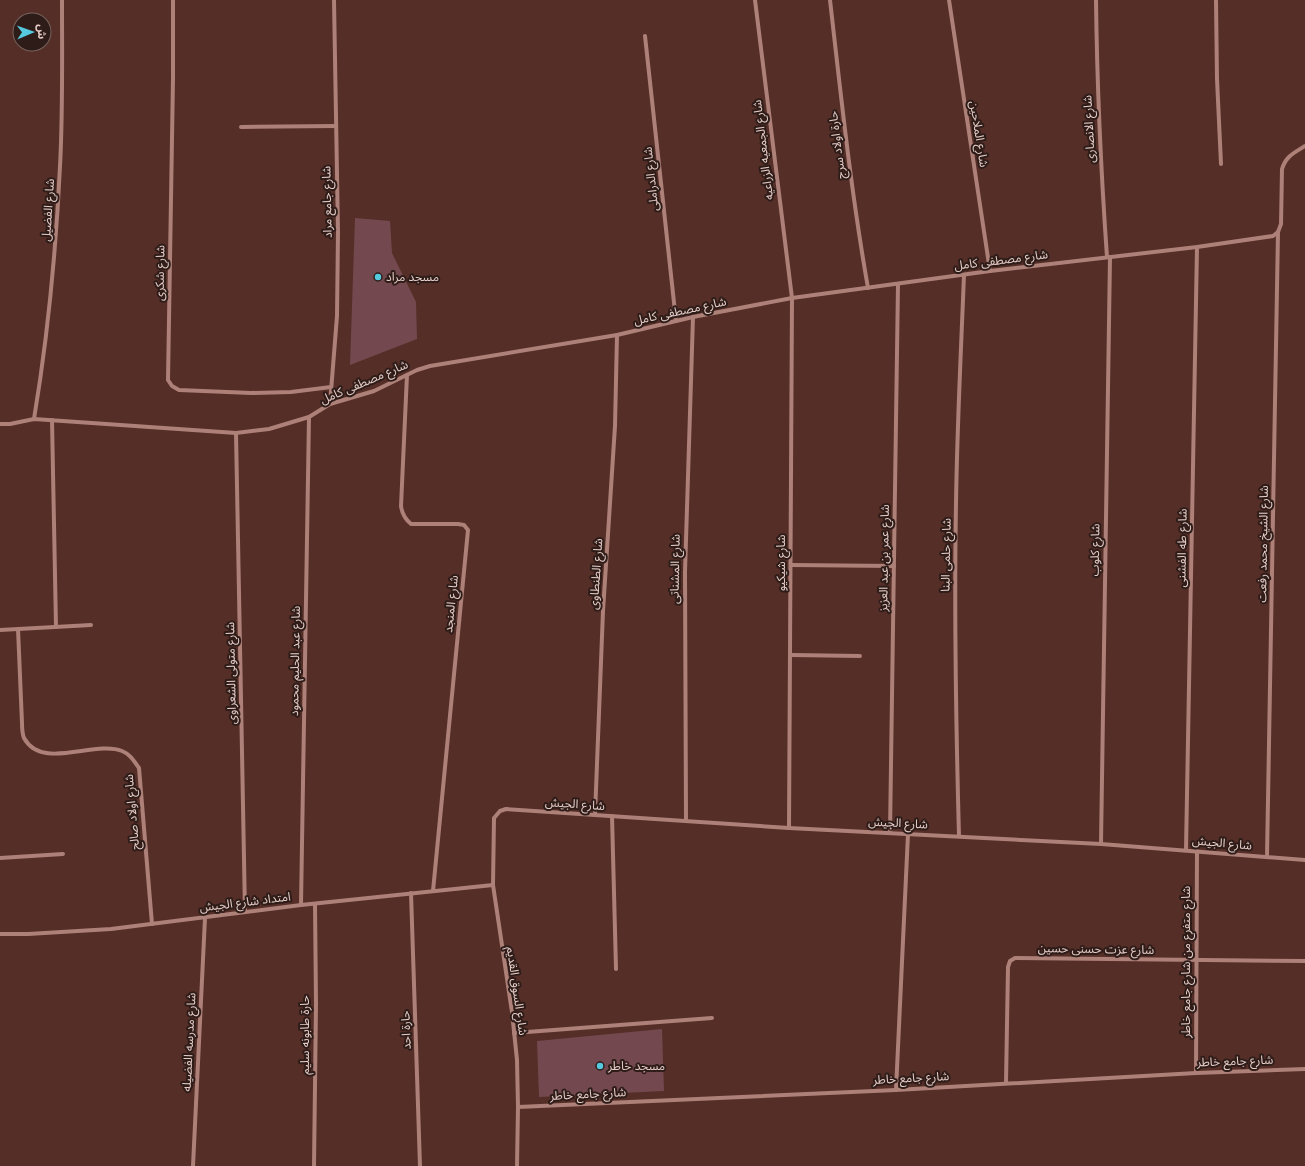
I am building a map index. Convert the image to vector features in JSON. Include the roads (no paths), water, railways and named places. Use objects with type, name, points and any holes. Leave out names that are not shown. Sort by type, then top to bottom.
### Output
[{"type":"street","name":"شارع الفضيل","points":[[34,419],[51,302],[56,232],[60,165],[62,0]]},
{"type":"street","name":"شارع شكرى","points":[[173,0],[168,380],[172,386],[179,390],[252,394],[291,392],[331,387]]},
{"type":"street","name":"شارع جامع مراد","points":[[330,404],[337,316],[338,232],[334,0]]},
{"type":"street","name":"شارع الجمعيه الزراعيه","points":[[755,0],[792,298]]},
{"type":"street","name":"حارة اولاد سرج","points":[[830,0],[850,175],[868,288]]},
{"type":"street","name":"شارع الملاحين","points":[[949,0],[990,271]]},
{"type":"street","name":"شارع الانصارى","points":[[1096,0],[1097,76],[1101,167],[1108,257]]},
{"type":"street","points":[[1216,0],[1217,79],[1221,164]]},
{"type":"street","name":"شارع الدراملى","points":[[645,36],[676,321]]},
{"type":"street","points":[[240,127],[336,126]]},
{"type":"street","points":[[1278,232],[1281,224],[1282,169],[1284,162],[1289,156],[1305,146]]},
{"type":"street","name":"شارع مصطفى كامل","points":[[0,424],[10,424],[34,419],[236,433],[269,429],[309,418],[330,404],[374,391],[430,366],[617,335],[693,317],[792,298],[990,271],[1197,247],[1272,236],[1278,232]]},
{"type":"street","name":"شارع الشيخ محمد رفعت","points":[[1267,857],[1278,232]]},
{"type":"street","name":"شارع طه الفشنى","points":[[1186,850],[1197,247]]},
{"type":"street","name":"شارع كلوب","points":[[1101,844],[1108,257]]},
{"type":"street","name":"شارع حلمى البنا","points":[[959,836],[955,611],[956,502],[964,275]]},
{"type":"street","name":"شارع عمر بن عبد العزيز","points":[[890,833],[898,284]]},
{"type":"street","name":"شارع شيكيو","points":[[789,828],[792,298]]},
{"type":"street","name":"شارع المشناتى","points":[[686,821],[685,572],[693,317]]},
{"type":"street","name":"شارع الطنطاوى","points":[[595,815],[603,611],[615,426],[617,335]]},
{"type":"street","name":"شارع المنجد","points":[[407,375],[401,506],[402,513],[406,520],[411,524],[458,524],[464,526],[468,530],[433,891]]},
{"type":"street","name":"شارع عبد الحليم محمود","points":[[300,905],[309,418]]},
{"type":"street","points":[[52,420],[56,627]]},
{"type":"street","name":"شارع متولى الشعراوى","points":[[236,433],[246,912]]},
{"type":"street","points":[[791,565],[894,566]]},
{"type":"street","points":[[0,630],[91,625]]},
{"type":"street","name":"شارع اولاد صالح","points":[[18,630],[22,722],[24,737],[32,748],[45,754],[112,748],[123,751],[132,758],[139,768],[152,924]]},
{"type":"street","points":[[791,655],[860,656]]},
{"type":"street","name":"شارع الجيش","points":[[494,818],[500,811],[506,809],[789,828],[1101,844],[1305,860]]},
{"type":"street","points":[[612,816],[616,969]]},
{"type":"street","name":"شارع السوق القديم","points":[[494,818],[493,885],[512,1012],[516,1060],[518,1107],[517,1166]]},
{"type":"street","points":[[896,1090],[908,834]]},
{"type":"street","name":"شارع متفرع من شارع جامع خاطر","points":[[1196,1073],[1197,851]]},
{"type":"street","points":[[0,858],[63,854]]},
{"type":"street","name":"امتداد شارع الجيش","points":[[0,934],[112,928],[205,918],[300,905],[493,885]]},
{"type":"street","name":"حارة احد","points":[[411,894],[420,1166]]},
{"type":"street","name":"حارة طابونه سليم","points":[[314,1166],[316,1011],[315,904]]},
{"type":"street","name":"شارع مدرسه الفضيله","points":[[193,1166],[205,918]]},
{"type":"street","name":"شارع عزت حسنى حسين","points":[[1006,1083],[1008,966],[1010,961],[1015,958],[1305,961]]},
{"type":"street","points":[[514,1033],[712,1018]]},
{"type":"street","name":"شارع جامع خاطر","points":[[518,1107],[896,1090],[1196,1073],[1305,1069]]},
{"type":"place","name":"مسجد مراد","points":[[378,277]]},
{"type":"place","name":"مسجد خاطر","points":[[600,1066]]}]
